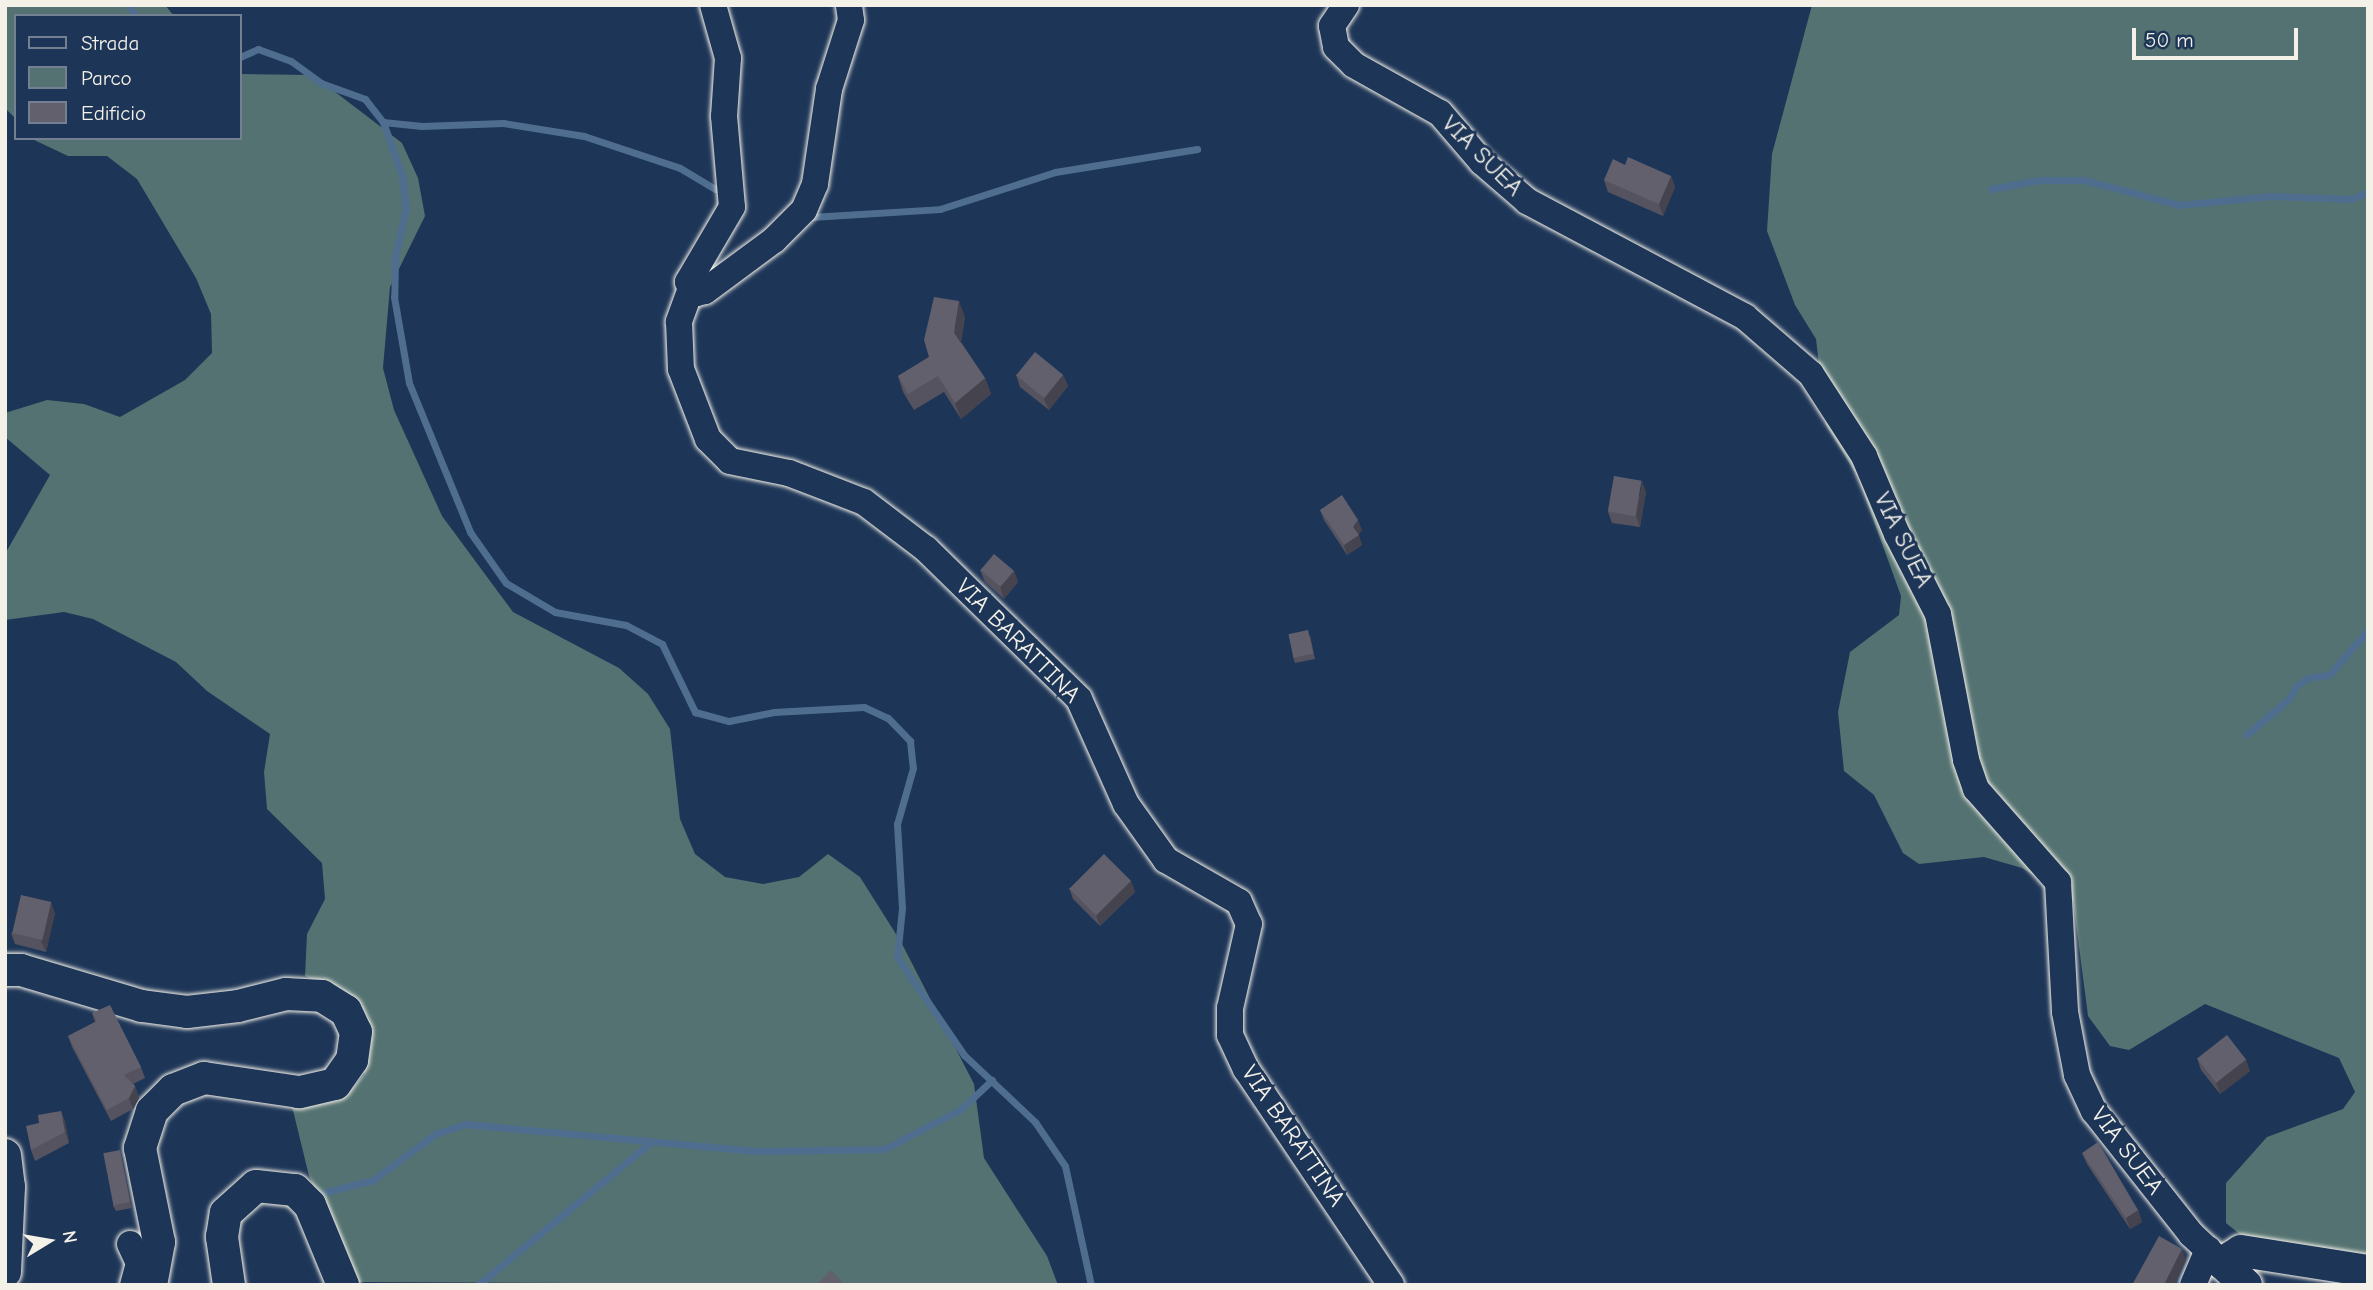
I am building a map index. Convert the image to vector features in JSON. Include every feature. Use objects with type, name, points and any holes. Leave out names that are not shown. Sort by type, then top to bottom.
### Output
[{"type":"street","name":"VIA BARATTINA","points":[[713,5],[728,58],[724,116],[732,207],[727,223],[694,268],[679,322],[681,369],[708,439],[730,461],[789,473],[864,502],[926,549],[1079,699],[1126,804],[1166,860],[1239,902],[1249,924],[1230,1008],[1230,1035],[1246,1069],[1391,1285]]},
{"type":"street","points":[[690,290],[705,291],[774,240],[804,210],[815,184],[829,89],[851,20],[849,5]]},
{"type":"street","name":"VIA SUEA","points":[[1346,5],[1332,26],[1336,47],[1354,65],[1440,113],[1482,162],[1527,201],[1745,317],[1811,374],[1864,456],[1897,534],[1938,614],[1966,760],[1976,789],[2058,882],[2066,1012],[2077,1075],[2094,1111],[2191,1234],[2215,1256]]},
{"type":"street","points":[[5,970],[21,970],[142,1006],[187,1012],[238,1006],[286,994],[321,996],[346,1012],[356,1032],[352,1060],[335,1084],[299,1092],[204,1078],[173,1090],[152,1111],[140,1148],[159,1242],[151,1285]]},
{"type":"street","points":[[5,1155],[9,1187],[5,1272]]},
{"type":"street","points":[[229,1285],[222,1237],[226,1213],[256,1186],[295,1190],[310,1205],[342,1285]]},
{"type":"street","points":[[130,1244],[139,1264],[133,1285]]},
{"type":"street","points":[[2193,1285],[2215,1256],[2241,1251],[2368,1271]]},
{"type":"street","points":[[2215,1256],[2246,1285]]},
{"type":"green space","points":[[5,5],[165,5],[172,14],[14,14],[14,117],[5,108]]},
{"type":"green space","points":[[1812,5],[2368,5],[2368,1256],[2242,1236],[2226,1223],[2226,1183],[2267,1137],[2343,1109],[2355,1092],[2339,1058],[2205,1004],[2129,1050],[2110,1046],[2088,1016],[2073,900],[2022,868],[1984,857],[1919,864],[1903,853],[1874,795],[1844,771],[1838,712],[1850,652],[1899,615],[1901,596],[1858,477],[1826,425],[1816,339],[1795,305],[1767,231],[1772,154]]},
{"type":"green space","points":[[242,74],[313,75],[402,143],[418,178],[425,216],[390,287],[383,368],[394,410],[442,516],[513,612],[619,668],[648,694],[670,729],[680,819],[695,854],[725,877],[763,884],[799,877],[828,854],[860,877],[901,942],[974,1084],[984,1158],[1047,1256],[1058,1285],[359,1282],[309,1176],[290,1098],[346,1096],[364,1075],[369,1035],[334,989],[305,976],[307,934],[325,899],[322,863],[267,809],[264,772],[270,734],[207,691],[176,662],[93,619],[64,612],[5,620],[5,554],[50,475],[5,437],[5,413],[47,400],[84,404],[120,417],[185,380],[212,353],[211,314],[196,278],[137,179],[107,156],[68,156],[34,140],[242,140]]},
{"type":"building","points":[[1628,157],[1671,176],[1659,204],[1604,180],[1613,159],[1625,165]]},
{"type":"building","points":[[934,297],[959,301],[954,333],[985,378],[955,403],[938,376],[908,394],[898,376],[929,357],[924,340]]},
{"type":"building","points":[[1035,352],[1063,375],[1044,398],[1016,375]]},
{"type":"building","points":[[1614,476],[1642,481],[1635,516],[1608,511]]},
{"type":"building","points":[[1342,495],[1358,520],[1353,527],[1359,535],[1344,545],[1320,510]]},
{"type":"building","points":[[994,554],[1014,571],[1000,587],[981,570]]},
{"type":"building","points":[[1308,630],[1313,653],[1293,658],[1288,634]]},
{"type":"building","points":[[1104,854],[1131,881],[1096,916],[1069,889]]},
{"type":"building","points":[[21,895],[51,902],[42,940],[12,933]]},
{"type":"building","points":[[110,1005],[141,1067],[124,1075],[135,1086],[129,1098],[107,1110],[68,1036],[97,1021],[92,1013]]},
{"type":"building","points":[[2227,1035],[2246,1059],[2216,1083],[2197,1058]]},
{"type":"building","points":[[61,1111],[65,1132],[31,1150],[26,1126],[39,1123],[38,1115]]},
{"type":"building","points":[[2098,1142],[2138,1210],[2126,1218],[2082,1153]]},
{"type":"building","points":[[120,1150],[130,1202],[113,1205],[103,1153]]},
{"type":"building","points":[[2159,1236],[2182,1249],[2164,1285],[2132,1285]]},
{"type":"building","points":[[831,1270],[845,1285],[816,1285]]},
{"type":"waterway","points":[[128,5],[135,14]]},
{"type":"waterway","points":[[242,56],[258,49],[291,61],[321,83],[365,99],[383,122],[402,176],[406,207],[395,258],[394,297],[409,383],[470,532],[506,583],[555,612],[626,625],[662,644],[695,712],[729,721],[774,712],[864,707],[888,718],[910,741],[913,768],[897,824],[902,908],[897,957],[964,1055],[1035,1122],[1065,1166],[1091,1285]]},
{"type":"waterway","points":[[383,122],[422,126],[503,123],[584,136],[680,168],[715,189]]},
{"type":"waterway","points":[[811,217],[940,209],[1055,172],[1197,149]]},
{"type":"waterway","points":[[1991,189],[2039,180],[2084,180],[2179,205],[2271,196],[2351,199],[2368,192]]},
{"type":"waterway","points":[[2246,735],[2290,698],[2296,686],[2308,678],[2329,675],[2368,630]]},
{"type":"waterway","points":[[326,1192],[373,1180],[435,1134],[465,1124],[756,1151],[884,1149],[960,1110],[992,1080]]},
{"type":"waterway","points":[[478,1285],[652,1141]]}]
